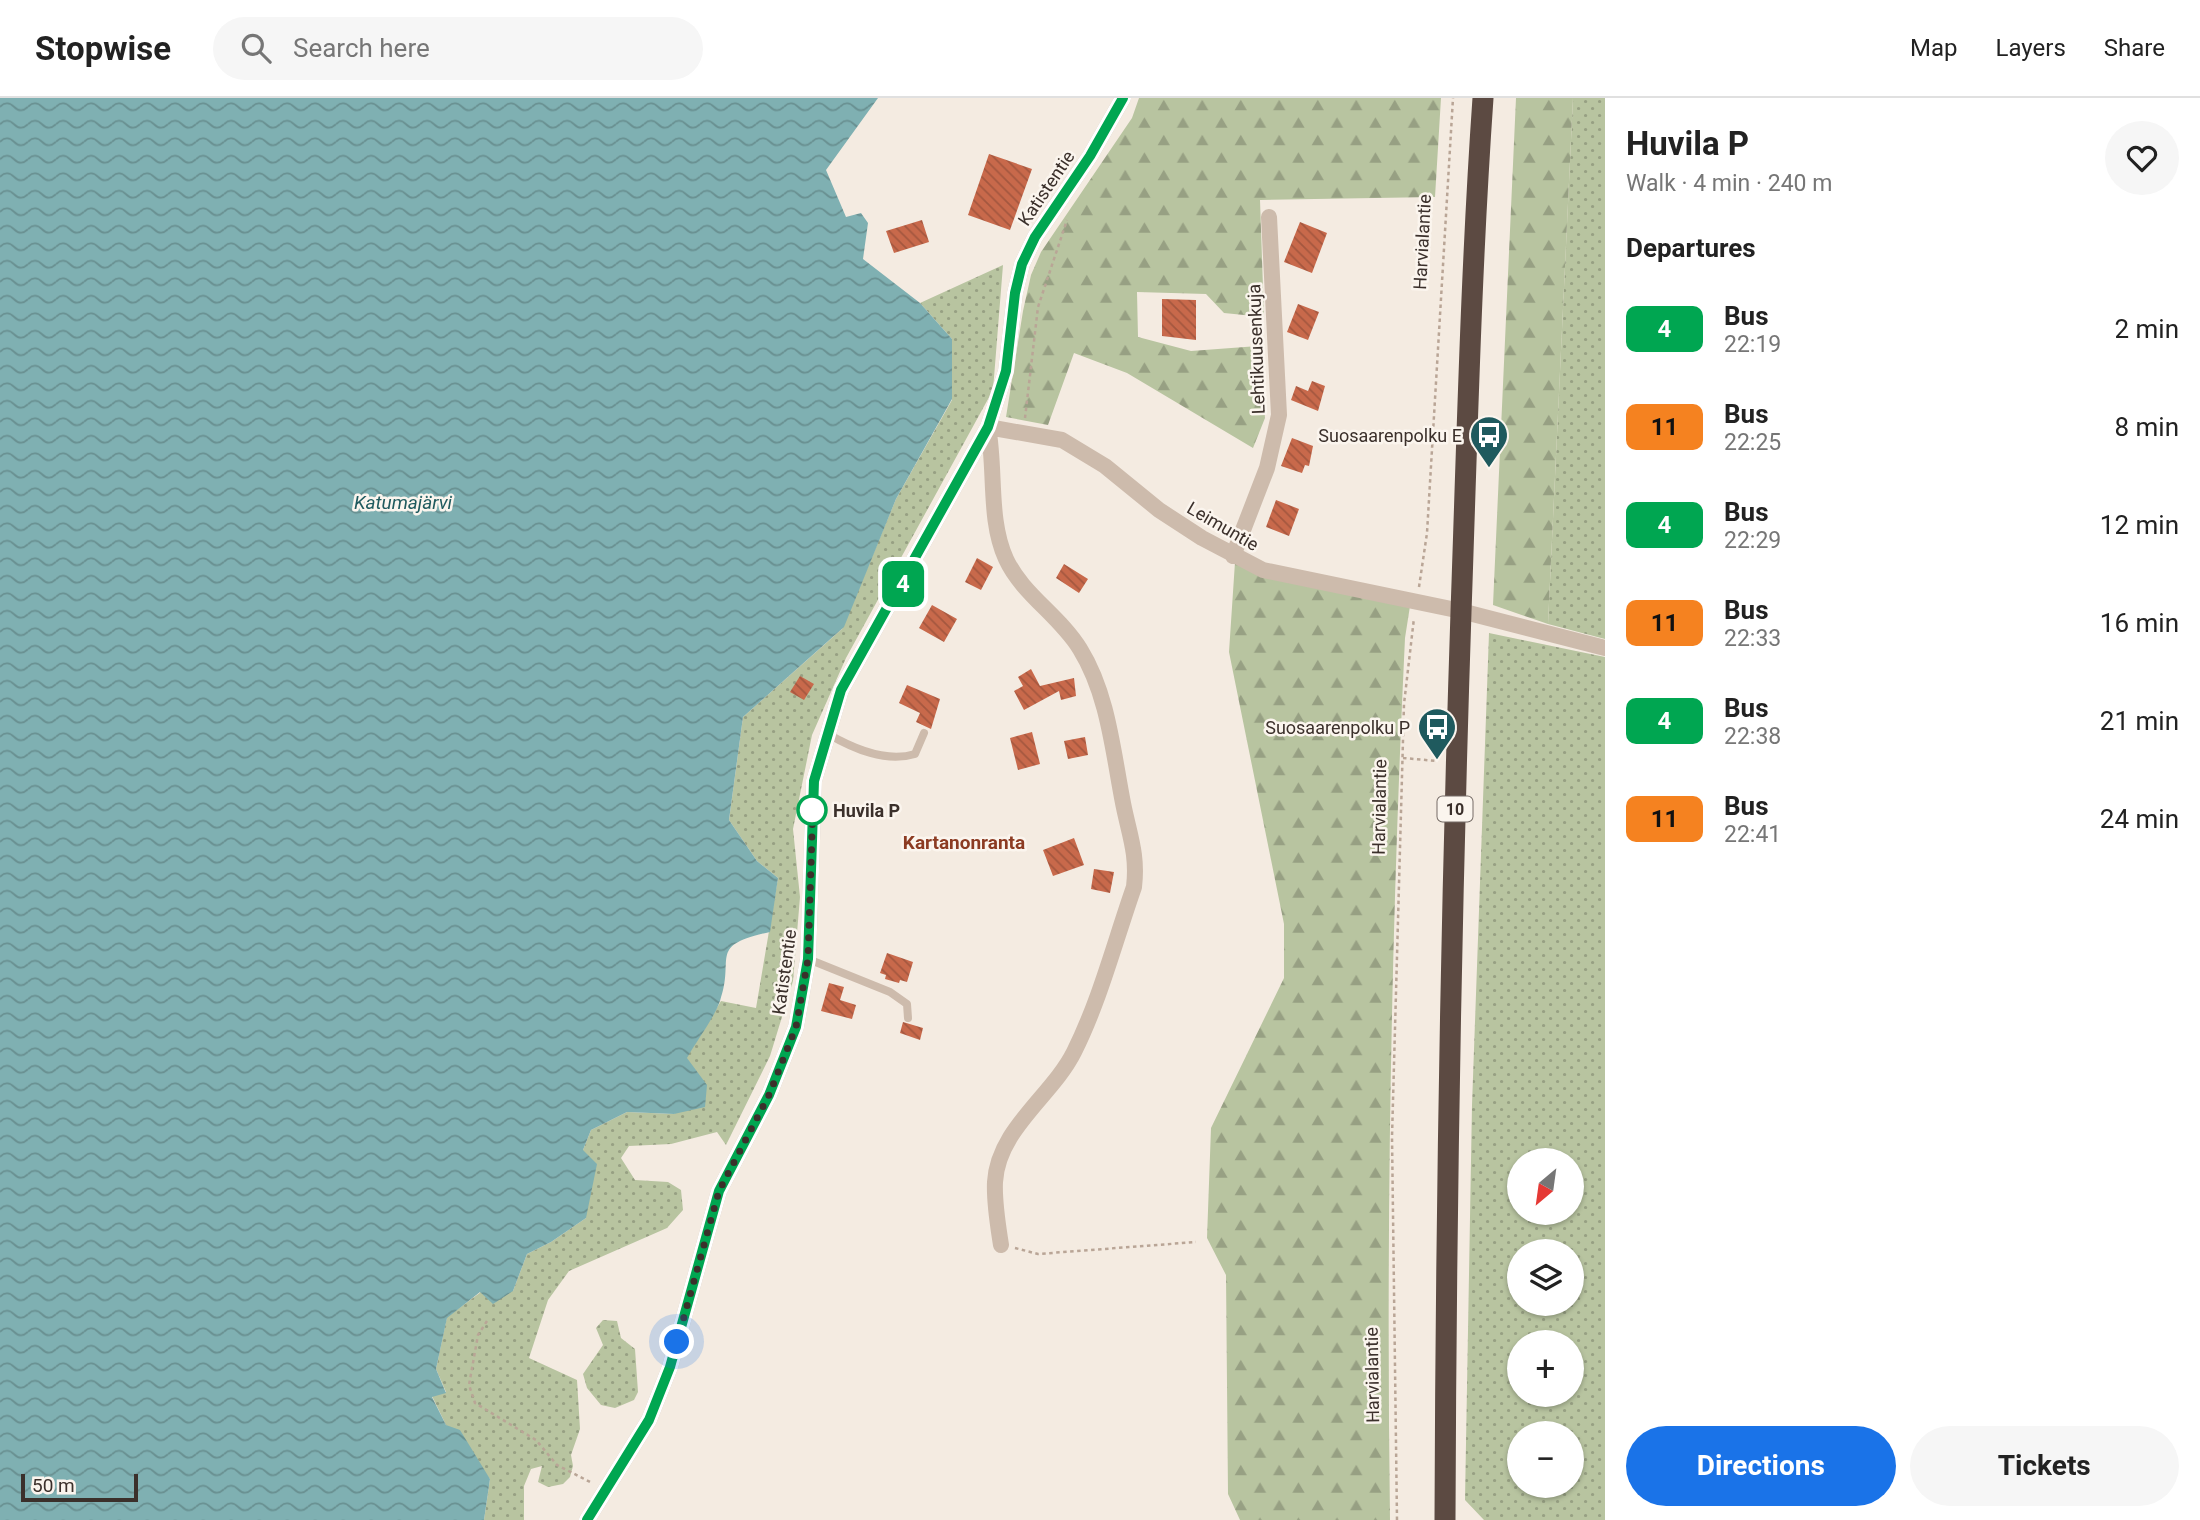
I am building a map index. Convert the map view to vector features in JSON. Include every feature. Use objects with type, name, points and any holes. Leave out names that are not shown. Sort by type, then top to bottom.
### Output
[{"type":"highway","name":"10","points":[[1445,1520],[1446,1225],[1461,611],[1472,257],[1483,98]]},
{"type":"street","name":"Katistentie","points":[[587,1520],[649,1420],[670,1367],[719,1191],[769,1095],[796,1027],[808,959],[814,781],[841,690],[988,427],[1006,371],[1015,293],[1022,264],[1035,237],[1090,156],[1123,98]]},
{"type":"street","name":"Lehtikuusenkuja","points":[[1233,556],[1267,468],[1279,415],[1269,216]]},
{"type":"street","name":"Katistentie","points":[[988,427],[993,454],[997,537],[1012,569],[1065,629],[1080,649],[1091,672],[1108,726],[1135,849],[1136,868],[1134,887],[1074,1052],[1053,1085],[1010,1137],[999,1161],[995,1181],[1001,1245]]},
{"type":"street","name":"Leimuntie","points":[[988,427],[1062,440],[1131,485],[1158,510],[1233,556],[1262,570],[1461,611],[1605,648]]},
{"type":"lane","points":[[828,734],[862,750],[902,758],[915,754],[924,733]]},
{"type":"lane","points":[[808,959],[890,992],[907,1004],[908,1018]]},
{"type":"path","name":"Harvialantie","points":[[1397,1520],[1392,1138],[1404,704],[1427,533],[1452,98]]},
{"type":"path","points":[[1023,432],[1038,307],[1069,216]]},
{"type":"path","points":[[1403,758],[1437,761]]},
{"type":"path","points":[[1001,1245],[1038,1254],[1196,1242]]},
{"type":"path","points":[[486,1321],[478,1335],[469,1385],[475,1403],[536,1440],[557,1465],[604,1490]]},
{"type":"green space","points":[[1139,98],[1441,98],[1435,197],[1260,200],[1264,317],[1224,313],[1206,294],[1137,292],[1138,337],[1191,351],[1258,346],[1265,418],[1253,448],[1127,373],[1074,353],[1048,425],[1006,417],[1031,275],[1041,252],[1132,118]]},
{"type":"green space","points":[[1516,98],[1573,98],[1548,624],[1493,605]]},
{"type":"green space","points":[[1573,98],[1605,98],[1605,639],[1548,624]]},
{"type":"green space","points":[[1003,265],[993,390],[846,658],[812,735],[793,829],[800,897],[793,981],[770,1056],[726,1145],[717,1132],[671,1144],[629,1146],[621,1158],[635,1180],[668,1182],[681,1190],[683,1210],[667,1228],[569,1271],[548,1300],[529,1358],[577,1380],[580,1429],[571,1455],[573,1466],[570,1477],[563,1484],[548,1487],[538,1482],[542,1466],[531,1469],[524,1486],[524,1520],[484,1520],[490,1479],[446,1425],[432,1396],[446,1392],[436,1369],[447,1317],[481,1292],[513,1291],[527,1254],[551,1242],[586,1218],[583,1150],[591,1130],[627,1112],[674,1114],[706,1085],[686,1058],[721,1001],[756,1008],[778,878],[757,861],[729,820],[743,717],[842,629],[896,499],[952,400],[952,339],[920,303]]},
{"type":"green space","points":[[1235,562],[1410,606],[1405,638],[1393,969],[1389,1300],[1390,1520],[1240,1520],[1228,1494],[1226,1275],[1207,1238],[1211,1128],[1284,978],[1284,924],[1229,652]]},
{"type":"green space","points":[[1489,633],[1605,657],[1605,1520],[1484,1520],[1465,1500],[1472,1105]]},
{"type":"green space","points":[[603,1320],[617,1321],[621,1338],[635,1349],[638,1392],[634,1400],[615,1408],[601,1405],[587,1388],[583,1374],[603,1345],[596,1328]]},
{"type":"water","name":"Katumajärvi","points":[[0,98],[878,98],[826,170],[846,217],[861,213],[868,223],[863,259],[920,303],[952,339],[952,399],[896,499],[844,627],[743,717],[729,820],[757,861],[778,878],[770,932],[737,942],[730,948],[720,1001],[687,1058],[707,1085],[705,1107],[674,1114],[627,1112],[591,1130],[583,1150],[597,1164],[586,1218],[551,1242],[527,1254],[513,1291],[493,1304],[480,1292],[447,1318],[436,1369],[446,1393],[432,1397],[446,1425],[460,1430],[490,1479],[484,1520],[0,1520]]},
{"type":"building","points":[[989,154],[1032,169],[1010,230],[968,215]]},
{"type":"building","points":[[922,220],[929,242],[894,253],[886,231]]},
{"type":"building","points":[[1300,222],[1327,233],[1312,273],[1284,262]]},
{"type":"building","points":[[1162,299],[1196,300],[1196,340],[1162,336]]},
{"type":"building","points":[[1298,304],[1319,312],[1308,340],[1287,332]]},
{"type":"building","points":[[1312,381],[1325,386],[1318,411],[1291,400],[1296,386],[1308,391]]},
{"type":"building","points":[[1292,438],[1313,446],[1309,466],[1305,465],[1302,473],[1281,466]]},
{"type":"building","points":[[1276,500],[1299,509],[1289,536],[1266,527]]},
{"type":"building","points":[[977,558],[993,567],[981,590],[965,582]]},
{"type":"building","points":[[1064,564],[1088,579],[1079,593],[1056,578]]},
{"type":"building","points":[[932,605],[957,619],[944,642],[919,628]]},
{"type":"building","points":[[1031,669],[1040,686],[1074,678],[1076,696],[1061,700],[1059,691],[1024,710],[1014,691],[1023,686],[1018,677]]},
{"type":"building","points":[[800,676],[814,684],[804,700],[790,692]]},
{"type":"building","points":[[907,685],[940,699],[931,729],[916,722],[920,713],[899,703]]},
{"type":"building","points":[[1032,732],[1040,764],[1018,770],[1010,738]]},
{"type":"building","points":[[1085,737],[1088,755],[1068,759],[1064,741]]},
{"type":"building","points":[[1074,838],[1084,865],[1053,876],[1043,850]]},
{"type":"building","points":[[1094,869],[1114,872],[1110,893],[1091,889]]},
{"type":"building","points":[[887,953],[913,962],[907,982],[885,979],[886,975],[880,973]]},
{"type":"building","points":[[829,983],[844,987],[840,1000],[856,1005],[852,1019],[821,1011]]},
{"type":"building","points":[[903,1022],[923,1028],[920,1040],[900,1033]]},
{"type":"bus line","name":"4","points":[[587,1520],[649,1420],[670,1367],[719,1191],[769,1095],[796,1027],[808,959],[814,781],[841,690],[901,587],[988,427],[999,400],[1006,371],[1015,293],[1022,264],[1035,237],[1090,156],[1123,98]]},
{"type":"place","name":"Suosaarenpolku E","points":[[1489,469]]},
{"type":"place","name":"Suosaarenpolku P","points":[[1437,761]]},
{"type":"place","name":"Huvila P","points":[[812,810]]},
{"type":"district","name":"Kartanonranta","points":[[964,842]]},
{"type":"route","points":[[677,1342],[719,1191],[769,1095],[796,1027],[808,959],[813,803],[812,810]]}]
